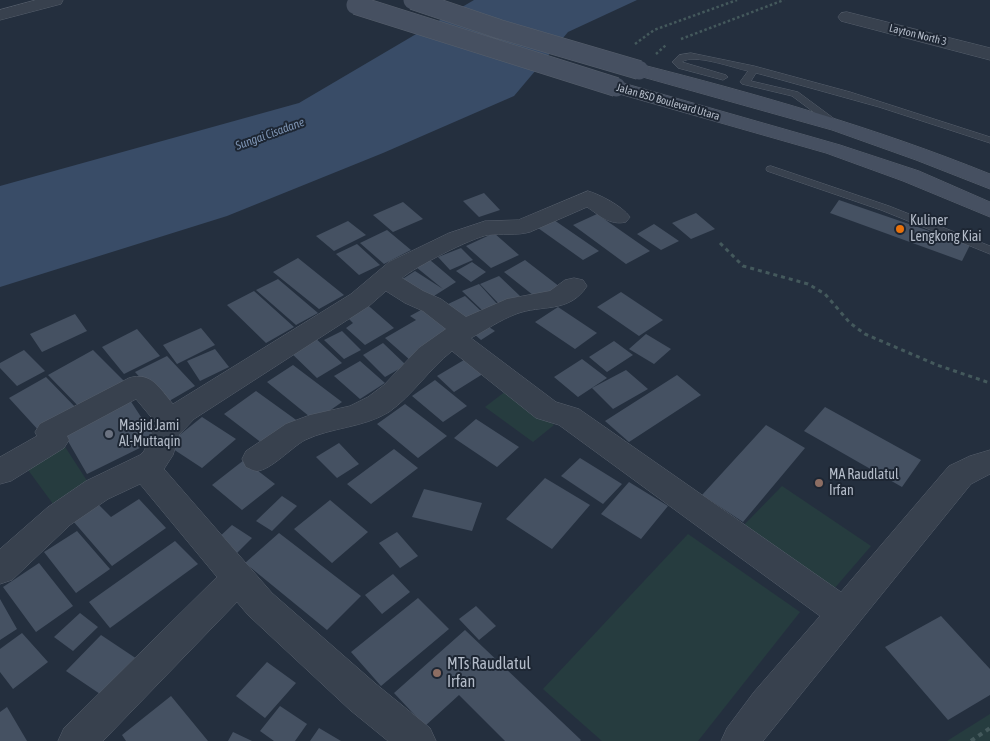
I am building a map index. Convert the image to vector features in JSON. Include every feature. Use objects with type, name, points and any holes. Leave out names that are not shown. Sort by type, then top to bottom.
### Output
[{"type":"main road","name":"Jalan BSD Boulevard Utara","points":[[413,0],[499,29],[839,126],[916,152],[990,182]]},
{"type":"main road","name":"Jalan BSD Boulevard Utara","points":[[350,2],[616,87],[833,149],[911,176],[990,210]]},
{"type":"street","points":[[0,4],[13,0]]},
{"type":"street","points":[[0,15],[55,0]]},
{"type":"street","name":"Layton North 3","points":[[847,17],[990,54]]},
{"type":"street","points":[[0,570],[59,516],[97,490],[145,468],[160,454],[162,440],[172,421],[184,411],[360,300],[398,268],[457,238],[485,228],[522,227],[588,198],[618,216]]},
{"type":"street","points":[[384,278],[414,297],[432,305],[461,333],[462,345],[546,410],[569,417],[845,614]]},
{"type":"street","points":[[257,458],[300,429],[367,410],[396,391],[430,354],[461,333],[508,307],[552,301],[568,293],[574,286]]},
{"type":"street","points":[[0,472],[54,440],[50,432],[139,385],[172,421]]},
{"type":"street","points":[[740,741],[767,705],[960,475],[981,464],[990,462]]},
{"type":"street","points":[[145,468],[260,604],[363,697],[417,741]]},
{"type":"street","points":[[77,741],[238,578]]},
{"type":"lane","points":[[723,77],[680,66],[676,62],[680,57],[689,55],[754,69],[864,99],[990,140]]},
{"type":"lane","points":[[754,69],[744,82],[795,94],[839,126]]},
{"type":"lane","points":[[771,169],[885,208],[990,250]]},
{"type":"path","points":[[676,41],[784,0]]},
{"type":"path","points":[[639,70],[667,44]]},
{"type":"path","points":[[720,244],[743,266],[818,288],[834,302],[850,323],[865,334],[937,365],[990,383]]},
{"type":"path","points":[[971,741],[990,728]]},
{"type":"green space","points":[[506,391],[554,425],[533,442],[485,407]]},
{"type":"green space","points":[[60,439],[91,487],[56,508],[23,463]]},
{"type":"green space","points":[[782,486],[871,546],[833,590],[744,525]]},
{"type":"green space","points":[[688,534],[800,612],[698,741],[602,741],[543,689]]},
{"type":"green space","points":[[990,714],[990,741],[947,741]]},
{"type":"water","name":"Sungai Cisadane","points":[[474,0],[637,0],[568,32],[514,96],[383,153],[227,216],[0,287],[0,186],[299,103]]},
{"type":"building","points":[[484,193],[500,210],[479,217],[463,201]]},
{"type":"building","name":"Kuliner Lengkong Kiai","points":[[839,200],[970,245],[962,261],[830,213]]},
{"type":"building","points":[[403,202],[423,219],[393,232],[373,215]]},
{"type":"building","points":[[696,213],[715,229],[691,239],[672,223]]},
{"type":"building","points":[[597,214],[650,251],[626,264],[573,225]]},
{"type":"building","points":[[554,220],[599,251],[583,260],[538,228]]},
{"type":"building","points":[[348,221],[366,235],[334,251],[316,236]]},
{"type":"building","points":[[654,224],[679,241],[661,250],[637,234]]},
{"type":"building","points":[[387,230],[411,250],[384,264],[360,243]]},
{"type":"building","points":[[494,233],[519,255],[491,268],[466,246]]},
{"type":"building","points":[[357,244],[380,265],[359,275],[336,254]]},
{"type":"building","points":[[461,248],[473,260],[450,270],[438,257]]},
{"type":"building","points":[[298,258],[344,295],[319,309],[273,272]]},
{"type":"building","points":[[430,260],[456,282],[426,301],[398,282],[415,271],[443,289],[416,267]]},
{"type":"building","points":[[525,260],[560,287],[538,299],[504,272]]},
{"type":"building","points":[[472,262],[486,272],[471,282],[456,271]]},
{"type":"building","points":[[499,276],[520,296],[500,305],[480,284]]},
{"type":"building","points":[[278,279],[318,313],[296,325],[256,290]]},
{"type":"building","points":[[479,284],[498,305],[484,312],[462,291]]},
{"type":"building","points":[[254,291],[294,327],[266,343],[227,305]]},
{"type":"building","points":[[621,292],[663,320],[639,336],[597,307]]},
{"type":"building","points":[[465,296],[481,311],[462,320],[446,305]]},
{"type":"building","points":[[363,301],[394,328],[365,345],[346,328],[353,323],[342,312]]},
{"type":"building","points":[[430,305],[461,330],[410,360],[385,338],[416,320],[410,316]]},
{"type":"building","points":[[558,307],[597,333],[575,349],[535,322]]},
{"type":"building","points":[[75,314],[87,331],[42,352],[30,334]]},
{"type":"building","points":[[486,325],[495,331],[481,340],[473,333]]},
{"type":"building","points":[[201,328],[215,345],[177,364],[163,345]]},
{"type":"building","points":[[137,329],[160,356],[124,374],[102,347]]},
{"type":"building","points":[[342,331],[361,350],[344,359],[324,340]]},
{"type":"building","points":[[646,334],[671,349],[654,364],[629,349]]},
{"type":"building","points":[[312,335],[342,363],[317,378],[287,349]]},
{"type":"building","points":[[614,341],[633,355],[607,372],[589,357]]},
{"type":"building","points":[[383,343],[406,365],[385,377],[363,355]]},
{"type":"building","points":[[215,349],[229,367],[200,381],[187,361]]},
{"type":"building","points":[[24,350],[45,371],[17,386],[0,368],[0,363]]},
{"type":"building","points":[[93,350],[127,384],[82,410],[48,375]]},
{"type":"building","points":[[167,356],[195,386],[164,404],[135,372]]},
{"type":"building","points":[[469,357],[486,372],[454,392],[437,376]]},
{"type":"building","points":[[582,359],[607,378],[578,397],[554,377]]},
{"type":"building","points":[[360,361],[385,383],[360,399],[334,376]]},
{"type":"building","points":[[293,365],[342,402],[315,421],[267,382]]},
{"type":"building","points":[[626,370],[648,389],[613,409],[592,388]]},
{"type":"building","points":[[677,375],[701,395],[629,442],[605,421]]},
{"type":"building","points":[[46,377],[79,411],[41,433],[9,398]]},
{"type":"building","points":[[435,380],[467,406],[443,422],[412,396]]},
{"type":"building","points":[[256,391],[299,422],[267,447],[224,414]]},
{"type":"building","name":"Masjid Jami Al-Muttaqin","points":[[128,397],[156,440],[87,474],[61,429]]},
{"type":"building","points":[[405,404],[447,436],[418,458],[377,424]]},
{"type":"building","points":[[825,407],[921,460],[902,487],[804,431]]},
{"type":"building","points":[[202,417],[236,439],[202,468],[167,445]]},
{"type":"building","points":[[476,419],[519,447],[497,467],[454,438]]},
{"type":"building","points":[[766,425],[805,448],[743,522],[702,495]]},
{"type":"building","points":[[339,443],[359,464],[337,478],[316,457]]},
{"type":"building","points":[[394,449],[418,468],[371,504],[347,484]]},
{"type":"building","points":[[580,458],[622,484],[603,504],[561,476]]},
{"type":"building","points":[[244,460],[275,484],[242,510],[212,485]]},
{"type":"building","points":[[545,478],[590,505],[552,549],[506,519]]},
{"type":"building","points":[[629,482],[668,506],[641,539],[601,514]]},
{"type":"building","points":[[424,489],[482,503],[472,531],[412,517]]},
{"type":"building","points":[[282,496],[297,506],[272,531],[256,521]]},
{"type":"building","points":[[139,499],[166,528],[112,566],[73,521],[99,505],[111,517]]},
{"type":"building","points":[[330,500],[368,532],[332,563],[294,529]]},
{"type":"building","points":[[232,525],[252,538],[236,554],[216,540]]},
{"type":"building","points":[[77,531],[110,569],[76,593],[44,552]]},
{"type":"building","points":[[397,532],[418,556],[400,568],[379,543]]},
{"type":"building","points":[[279,533],[361,596],[327,630],[245,563]]},
{"type":"building","points":[[175,541],[198,564],[110,628],[89,602]]},
{"type":"building","points":[[39,563],[73,606],[36,632],[3,587]]},
{"type":"building","points":[[393,574],[410,592],[382,614],[365,595]]},
{"type":"building","points":[[418,598],[449,629],[381,686],[351,652]]},
{"type":"building","points":[[0,599],[17,629],[0,640]]},
{"type":"building","points":[[476,606],[496,626],[479,640],[459,619]]},
{"type":"building","points":[[80,613],[98,627],[73,651],[54,637]]},
{"type":"building","points":[[941,616],[990,669],[990,695],[948,720],[885,647]]},
{"type":"building","points":[[465,630],[581,740],[505,741],[459,695],[425,726],[394,693]]},
{"type":"building","points":[[22,633],[48,662],[13,689],[0,672],[0,649]]},
{"type":"building","points":[[101,635],[140,661],[106,698],[66,671]]},
{"type":"building","points":[[267,662],[296,683],[265,718],[236,696]]},
{"type":"building","points":[[171,696],[208,741],[126,741],[122,735]]},
{"type":"building","points":[[280,706],[307,724],[295,741],[274,741],[260,731]]},
{"type":"building","points":[[7,707],[27,741],[0,741],[0,712]]},
{"type":"building","points":[[319,728],[341,741],[310,741]]},
{"type":"building","points":[[233,732],[252,741],[228,741]]},
{"type":"place","name":"Kuliner Lengkong Kiai","points":[[900,229]]},
{"type":"place","name":"Masjid Jami Al-Muttaqin","points":[[109,434]]},
{"type":"place","name":"MA Raudlatul Irfan","points":[[819,483]]},
{"type":"place","name":"MTs Raudlatul Irfan","points":[[437,673]]}]
